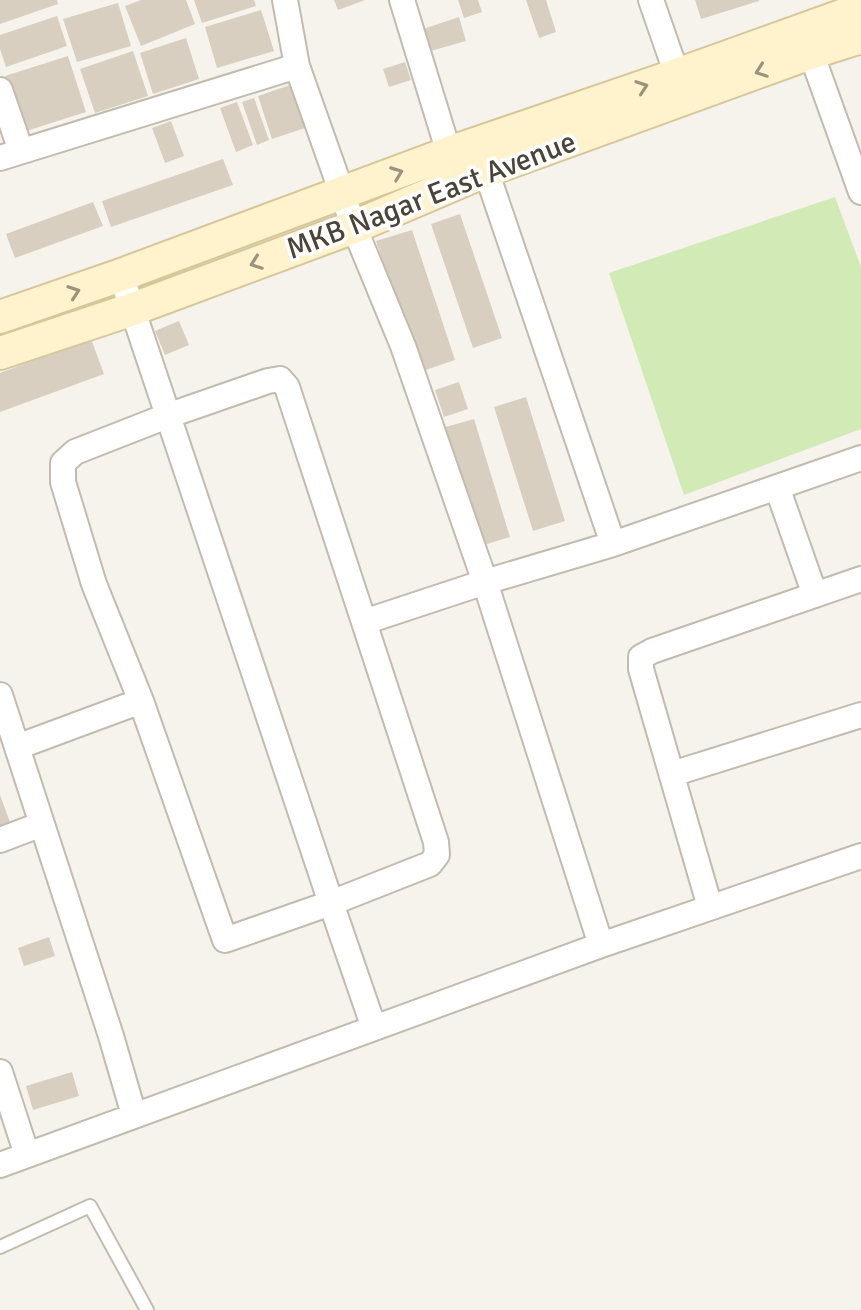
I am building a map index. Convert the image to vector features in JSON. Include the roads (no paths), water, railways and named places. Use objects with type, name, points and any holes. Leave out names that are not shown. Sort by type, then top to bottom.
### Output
[{"type":"main road","points":[[0,317],[342,194],[471,156],[677,75],[806,41],[861,9]]},
{"type":"main road","name":"MKB Nagar East Avenue","points":[[0,353],[133,309],[354,227],[471,156],[806,41],[861,37]]},
{"type":"street","points":[[285,0],[297,66],[354,227],[403,346],[485,582],[601,945]]},
{"type":"street","points":[[402,0],[471,156],[613,544]]},
{"type":"street","points":[[651,0],[677,75]]},
{"type":"street","points":[[806,41],[861,192]]},
{"type":"street","points":[[0,90],[10,155],[297,66]]},
{"type":"street","points":[[121,275],[374,1028]]},
{"type":"street","points":[[280,379],[287,387],[364,622],[436,842],[437,855],[430,864],[225,940],[141,701],[94,584],[63,482],[63,463],[75,452],[167,416],[280,379]]},
{"type":"street","points":[[364,622],[613,544],[861,458]]},
{"type":"street","points":[[777,487],[815,595]]},
{"type":"street","points":[[710,907],[641,669],[641,657],[861,579]]},
{"type":"street","points":[[0,695],[12,756],[42,824],[134,1115]]},
{"type":"street","points":[[12,756],[141,701]]},
{"type":"street","points":[[672,774],[861,715]]},
{"type":"street","points":[[0,840],[42,824]]},
{"type":"street","points":[[0,1165],[601,945],[861,856]]},
{"type":"street","points":[[0,1072],[27,1155]]},
{"type":"lane","points":[[0,1247],[90,1206],[147,1310]]}]
